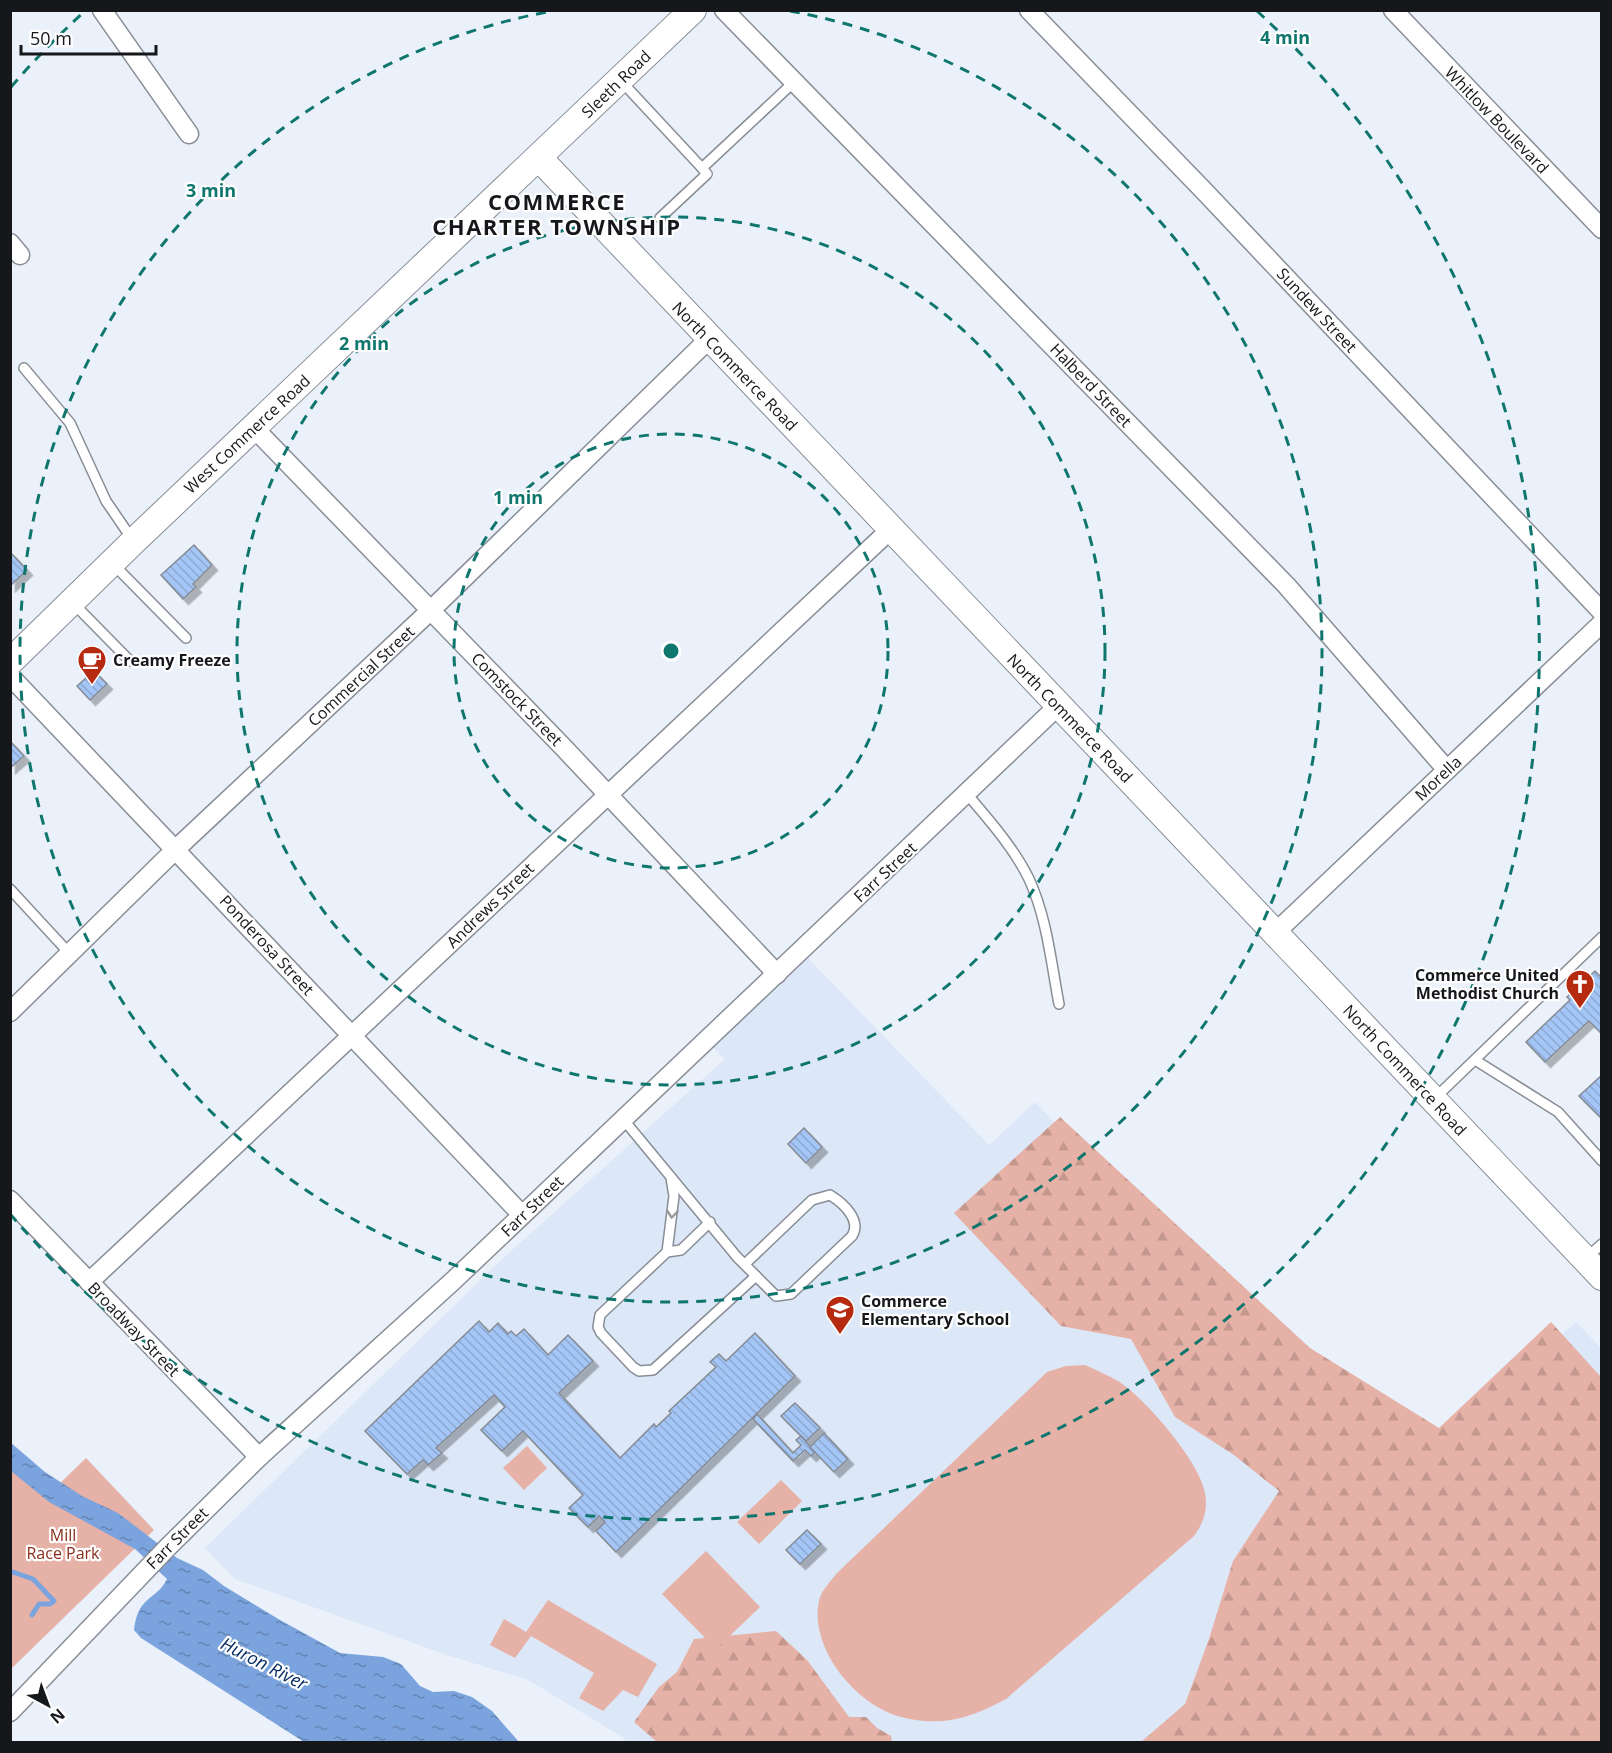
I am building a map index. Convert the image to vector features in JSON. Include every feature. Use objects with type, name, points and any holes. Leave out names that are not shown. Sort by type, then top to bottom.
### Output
[{"type":"main road","name":"Sleeth Road","points":[[539,158],[693,10]]},
{"type":"main road","name":"North Commerce Road","points":[[539,158],[1433,1100],[1596,1260]]},
{"type":"main road","name":"West Commerce Road","points":[[10,662],[111,562],[539,158]]},
{"type":"street","points":[[102,10],[189,134]]},
{"type":"street","name":"Halberd Street","points":[[724,10],[1286,585],[1447,770]]},
{"type":"street","name":"Sundew Street","points":[[1029,10],[1206,193],[1602,612]]},
{"type":"street","name":"Whitlow Boulevard","points":[[1393,10],[1602,229]]},
{"type":"street","name":"Commercial Street","points":[[10,1012],[176,849],[430,610],[709,339]]},
{"type":"street","name":"Comstock Street","points":[[254,428],[607,793],[777,974]]},
{"type":"street","name":"Andrews Street","points":[[89,1282],[353,1036],[607,793],[891,529]]},
{"type":"street","name":"Morella","points":[[1275,933],[1602,623]]},
{"type":"street","name":"Ponderosa Street","points":[[10,676],[522,1215]]},
{"type":"street","name":"Farr Street","points":[[10,1712],[168,1547],[259,1457],[522,1215],[1059,705]]},
{"type":"street","name":"Broadway Street","points":[[10,1200],[259,1457]]},
{"type":"lane","points":[[620,80],[707,174],[660,218]]},
{"type":"lane","points":[[702,168],[794,82]]},
{"type":"lane","points":[[24,368],[70,423],[106,501],[134,541]]},
{"type":"lane","points":[[111,562],[186,638]]},
{"type":"lane","points":[[72,601],[130,661]]},
{"type":"lane","points":[[967,794],[1007,845],[1028,878],[1046,930],[1059,1004]]},
{"type":"lane","points":[[10,889],[70,954]]},
{"type":"lane","points":[[1433,1100],[1602,937]]},
{"type":"lane","points":[[1475,1060],[1558,1112],[1602,1161]]},
{"type":"lane","points":[[623,1119],[745,1264],[776,1296],[791,1294],[852,1236],[856,1225],[854,1219],[830,1195],[819,1197],[812,1200],[745,1264]]},
{"type":"lane","points":[[667,1252],[674,1196],[670,1176]]},
{"type":"lane","points":[[710,1222],[681,1250],[667,1252],[600,1315],[598,1321],[601,1333],[639,1371],[647,1372],[659,1367],[756,1276]]},
{"type":"shaded area","name":"Commerce Elementary School","points":[[803,953],[989,1145],[1035,1102],[1398,1487],[1576,1322],[1601,1348],[1601,1742],[622,1742],[626,1739],[528,1680],[444,1654],[235,1579],[205,1548],[500,1261],[725,1059],[708,1042]]},
{"type":"green space","points":[[1060,1117],[1310,1348],[1439,1428],[1551,1322],[1601,1377],[1601,1742],[1141,1742],[1185,1704],[1209,1639],[1233,1561],[1279,1491],[1234,1455],[1175,1417],[1131,1339],[1061,1326],[954,1213]]},
{"type":"green space","points":[[1085,1365],[1114,1379],[1142,1401],[1170,1432],[1193,1465],[1201,1480],[1206,1499],[1203,1521],[1194,1536],[1006,1699],[982,1711],[946,1721],[919,1721],[905,1718],[887,1712],[870,1702],[839,1672],[828,1654],[821,1635],[818,1616],[823,1591],[836,1574],[1047,1372],[1066,1366]]},
{"type":"green space","points":[[527,1446],[547,1468],[524,1490],[503,1468]]},
{"type":"green space","name":"Mill Race Park","points":[[11,1452],[49,1494],[86,1458],[154,1530],[11,1669]]},
{"type":"green space","points":[[781,1480],[802,1501],[759,1544],[737,1522]]},
{"type":"green space","points":[[706,1551],[760,1607],[716,1649],[662,1594]]},
{"type":"green space","points":[[548,1600],[657,1664],[638,1697],[623,1690],[603,1711],[579,1698],[594,1673],[531,1636],[515,1658],[490,1645],[504,1619],[526,1632]]},
{"type":"green space","points":[[776,1631],[807,1660],[849,1717],[866,1717],[877,1728],[891,1736],[892,1742],[657,1742],[634,1722],[659,1687],[677,1672],[694,1639]]},
{"type":"water","name":"Huron River","points":[[10,1442],[45,1472],[82,1496],[118,1513],[177,1558],[203,1570],[224,1586],[280,1620],[340,1653],[383,1657],[401,1664],[420,1686],[433,1692],[454,1691],[472,1697],[492,1711],[519,1742],[304,1742],[141,1638],[134,1630],[139,1610],[167,1579],[135,1549],[49,1502],[11,1471]]},
{"type":"building","points":[[194,545],[212,565],[193,584],[196,587],[183,599],[161,575]]},
{"type":"building","points":[[10,552],[27,570],[10,586]]},
{"type":"building","name":"Creamy Freeze","points":[[94,671],[107,684],[90,700],[77,686]]},
{"type":"building","points":[[10,741],[24,756],[10,768]]},
{"type":"building","name":"Commerce United Methodist Church","points":[[1595,971],[1602,978],[1602,1034],[1589,1021],[1545,1062],[1526,1042],[1570,1000],[1567,997]]},
{"type":"building","points":[[1602,1075],[1602,1119],[1579,1096]]},
{"type":"building","points":[[804,1128],[822,1147],[806,1163],[788,1144]]},
{"type":"building","points":[[479,1321],[489,1332],[498,1323],[508,1334],[511,1331],[516,1336],[524,1329],[548,1355],[568,1335],[593,1361],[559,1393],[620,1458],[654,1424],[656,1427],[671,1413],[669,1411],[716,1367],[710,1362],[719,1354],[726,1361],[755,1333],[795,1376],[616,1552],[596,1531],[605,1522],[599,1516],[588,1527],[569,1508],[583,1495],[523,1431],[502,1451],[481,1430],[505,1407],[494,1395],[436,1448],[442,1453],[428,1465],[423,1460],[407,1474],[365,1431]]},
{"type":"building","points":[[795,1403],[820,1428],[806,1441],[781,1416]]},
{"type":"building","points":[[757,1414],[793,1453],[801,1445],[796,1440],[801,1436],[815,1452],[811,1456],[805,1450],[793,1461],[753,1419]]},
{"type":"building","points":[[824,1433],[848,1459],[834,1472],[810,1447]]},
{"type":"building","points":[[807,1530],[821,1544],[800,1564],[786,1550]]},
{"type":"waterway","points":[[10,1571],[33,1579],[54,1601],[50,1604],[39,1604],[32,1615]]},
{"type":"place","name":"Creamy Freeze","points":[[92,686]]},
{"type":"place","name":"Commerce United Methodist Church","points":[[1580,1010]]},
{"type":"place","name":"Commerce Elementary School","points":[[840,1336]]},
{"type":"district","name":"COMMERCE CHARTER TOWNSHIP","points":[[557,214]]}]
